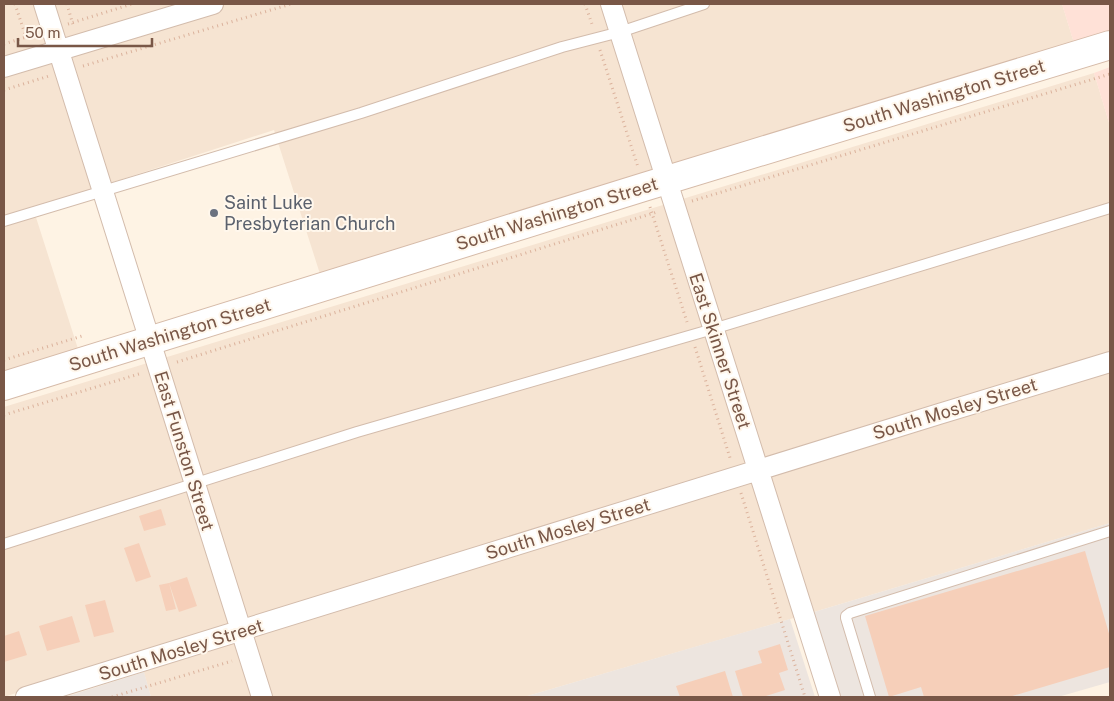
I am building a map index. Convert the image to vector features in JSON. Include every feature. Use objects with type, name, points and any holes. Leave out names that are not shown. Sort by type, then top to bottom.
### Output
[{"type":"street","name":"East Funston Street","points":[[44,4],[262,697]]},
{"type":"street","points":[[4,67],[213,4]]},
{"type":"street","name":"East Skinner Street","points":[[611,4],[830,697]]},
{"type":"street","name":"South Washington Street","points":[[4,386],[666,180],[1110,45]]},
{"type":"street","name":"South Mosley Street","points":[[26,697],[1110,362]]},
{"type":"lane","points":[[4,221],[352,116],[704,4]]},
{"type":"lane","points":[[4,544],[357,432],[713,329],[1110,208]]},
{"type":"lane","points":[[870,697],[846,618],[850,613],[1110,531]]},
{"type":"path","points":[[15,4],[26,38]]},
{"type":"path","points":[[4,90],[291,4]]},
{"type":"path","points":[[4,415],[675,206],[1110,74]]},
{"type":"path","points":[[112,697],[233,661]]},
{"type":"shaded area","points":[[4,4],[1062,4],[1074,43],[320,274],[274,130],[33,208],[79,352],[4,374]]},
{"type":"shaded area","points":[[1062,4],[1110,4],[1110,32],[1074,43]]},
{"type":"shaded area","points":[[1110,67],[1110,126],[1094,73]]},
{"type":"shaded area","points":[[1094,73],[1110,126],[1110,523],[524,697],[151,697],[138,652],[4,697],[4,407]]},
{"type":"shaded area","points":[[1110,523],[1110,682],[1058,697],[841,697],[814,612]]},
{"type":"shaded area","points":[[790,619],[815,697],[524,697]]},
{"type":"shaded area","points":[[144,672],[151,697],[65,697]]},
{"type":"building","points":[[161,509],[166,525],[144,531],[139,516]]},
{"type":"building","points":[[139,543],[151,577],[136,582],[124,548]]},
{"type":"building","points":[[1085,551],[1110,637],[1110,667],[1009,697],[924,697],[921,687],[889,697],[865,616]]},
{"type":"building","points":[[187,577],[197,606],[179,612],[169,583]]},
{"type":"building","points":[[169,583],[176,609],[166,611],[159,585]]},
{"type":"building","points":[[105,600],[114,632],[94,637],[85,605]]},
{"type":"building","points":[[72,616],[80,642],[47,651],[39,626]]},
{"type":"building","points":[[19,631],[27,655],[4,662],[4,636]]},
{"type":"building","points":[[780,644],[788,670],[779,673],[785,690],[766,697],[743,697],[735,671],[762,663],[758,651]]},
{"type":"building","points":[[725,671],[733,697],[680,697],[676,686]]},
{"type":"place","name":"Saint Luke Presbyterian Church","points":[[214,213]]}]
